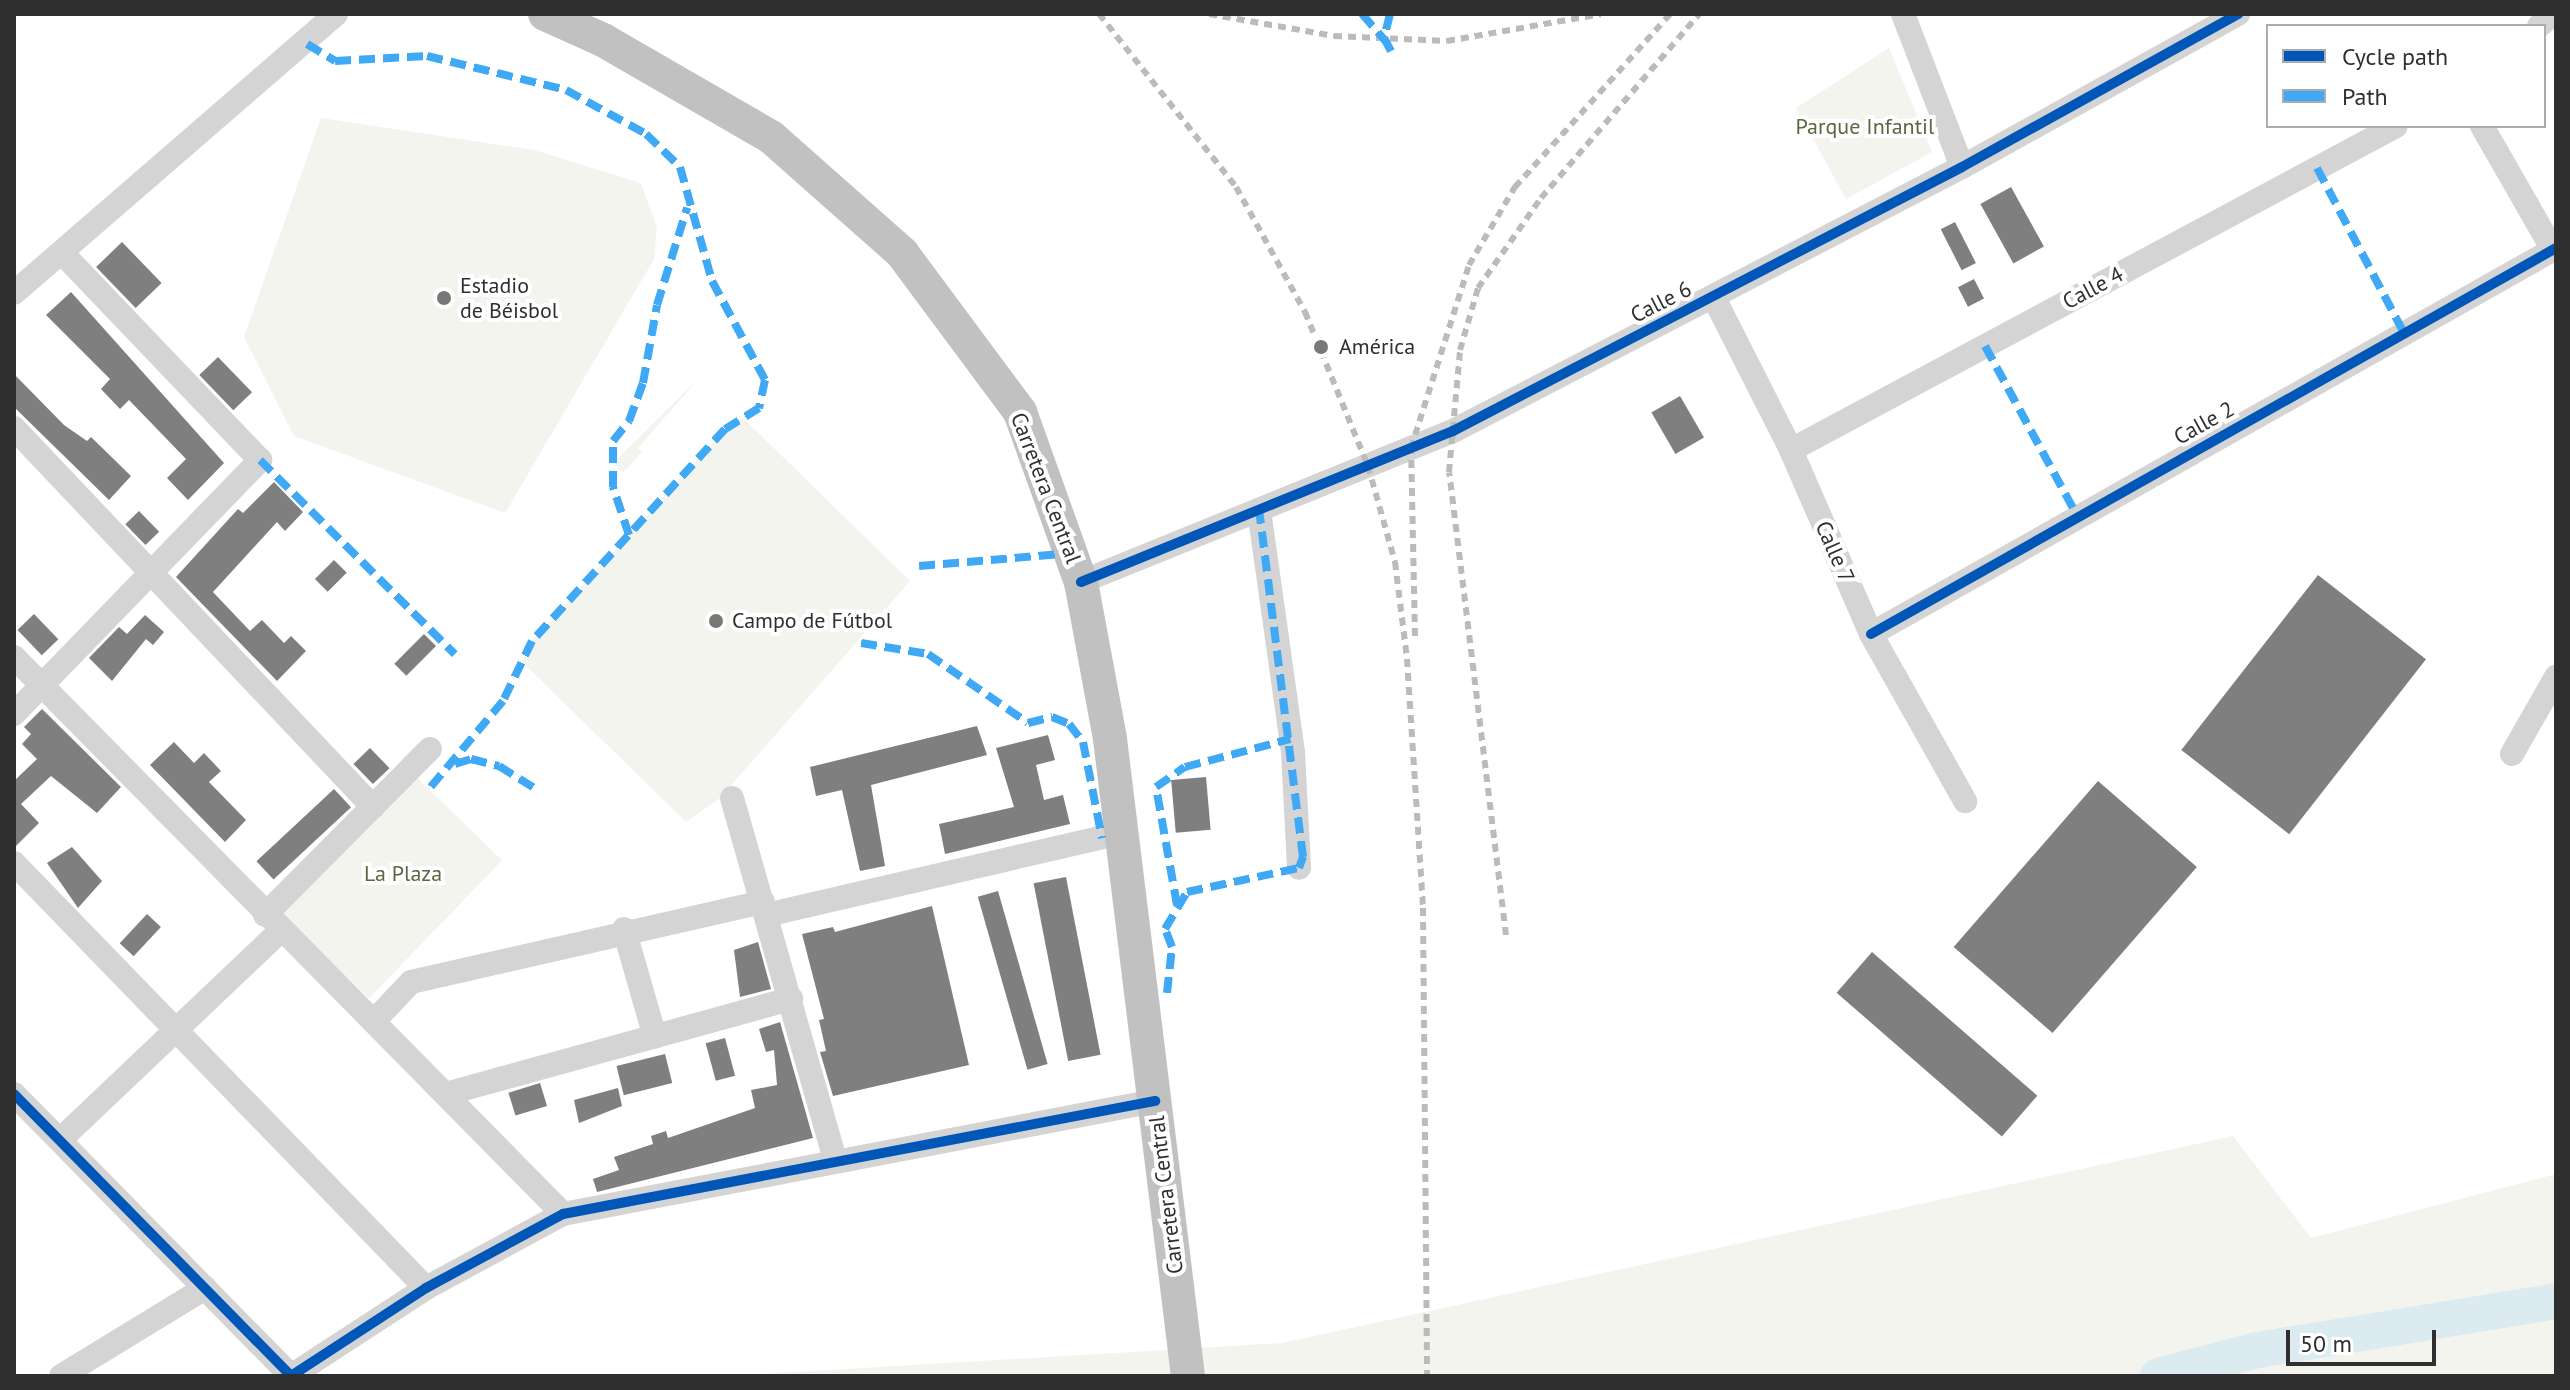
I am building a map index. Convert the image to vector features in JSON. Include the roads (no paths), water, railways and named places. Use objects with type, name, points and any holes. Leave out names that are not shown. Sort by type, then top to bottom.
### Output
[{"type":"highway","name":"Carretera Central","points":[[545,14],[603,40],[771,137],[902,253],[1020,412],[1081,582],[1122,833],[1188,1376]]},
{"type":"street","points":[[14,293],[63,254],[336,14]]},
{"type":"street","points":[[1903,14],[1962,167]]},
{"type":"street","name":"Calle 6","points":[[1081,582],[1453,431],[1962,167],[2238,14]]},
{"type":"street","name":"Calle 4","points":[[1791,450],[2392,128]]},
{"type":"street","points":[[2483,128],[2554,249]]},
{"type":"street","name":"Calle 2","points":[[1871,634],[2554,249]]},
{"type":"street","points":[[14,714],[260,460],[63,254]]},
{"type":"street","name":"Calle 7","points":[[1714,298],[1791,450],[1871,634],[1965,801]]},
{"type":"street","points":[[14,428],[147,574],[373,807]]},
{"type":"street","points":[[1259,510],[1293,752],[1299,868]]},
{"type":"street","points":[[14,657],[273,922],[449,1093],[563,1214]]},
{"type":"street","points":[[2512,754],[2556,677]]},
{"type":"street","points":[[60,1140],[176,1032],[373,807],[430,749]]},
{"type":"street","points":[[732,798],[835,1159]]},
{"type":"street","points":[[375,1020],[411,982],[624,929],[764,908],[1122,833]]},
{"type":"street","points":[[14,863],[426,1288]]},
{"type":"street","points":[[624,929],[655,1037]]},
{"type":"street","points":[[449,1093],[791,999]]},
{"type":"street","points":[[14,1094],[291,1376],[426,1288],[563,1214],[835,1159],[1155,1101]]},
{"type":"street","points":[[61,1376],[205,1288]]},
{"type":"waterway","points":[[2158,1376],[2258,1350],[2556,1301]]},
{"type":"railway","points":[[1099,14],[1236,187],[1305,312],[1368,466],[1395,562],[1407,659],[1423,908],[1427,1376]]},
{"type":"railway","points":[[1209,14],[1334,36],[1447,41],[1601,14]]},
{"type":"railway","points":[[1415,636],[1411,448],[1469,265],[1515,187],[1670,14]]},
{"type":"railway","points":[[1506,935],[1449,472],[1460,350],[1478,288],[1541,198],[1699,14]]},
{"type":"place","name":"Estadio de Béisbol","points":[[444,298]]},
{"type":"place","name":"América","points":[[1321,347]]},
{"type":"place","name":"Campo de Fútbol","points":[[716,621]]},
{"type":"park label","name":"Parque Infantil","points":[[1865,127]]},
{"type":"park label","name":"La Plaza","points":[[403,874]]}]
